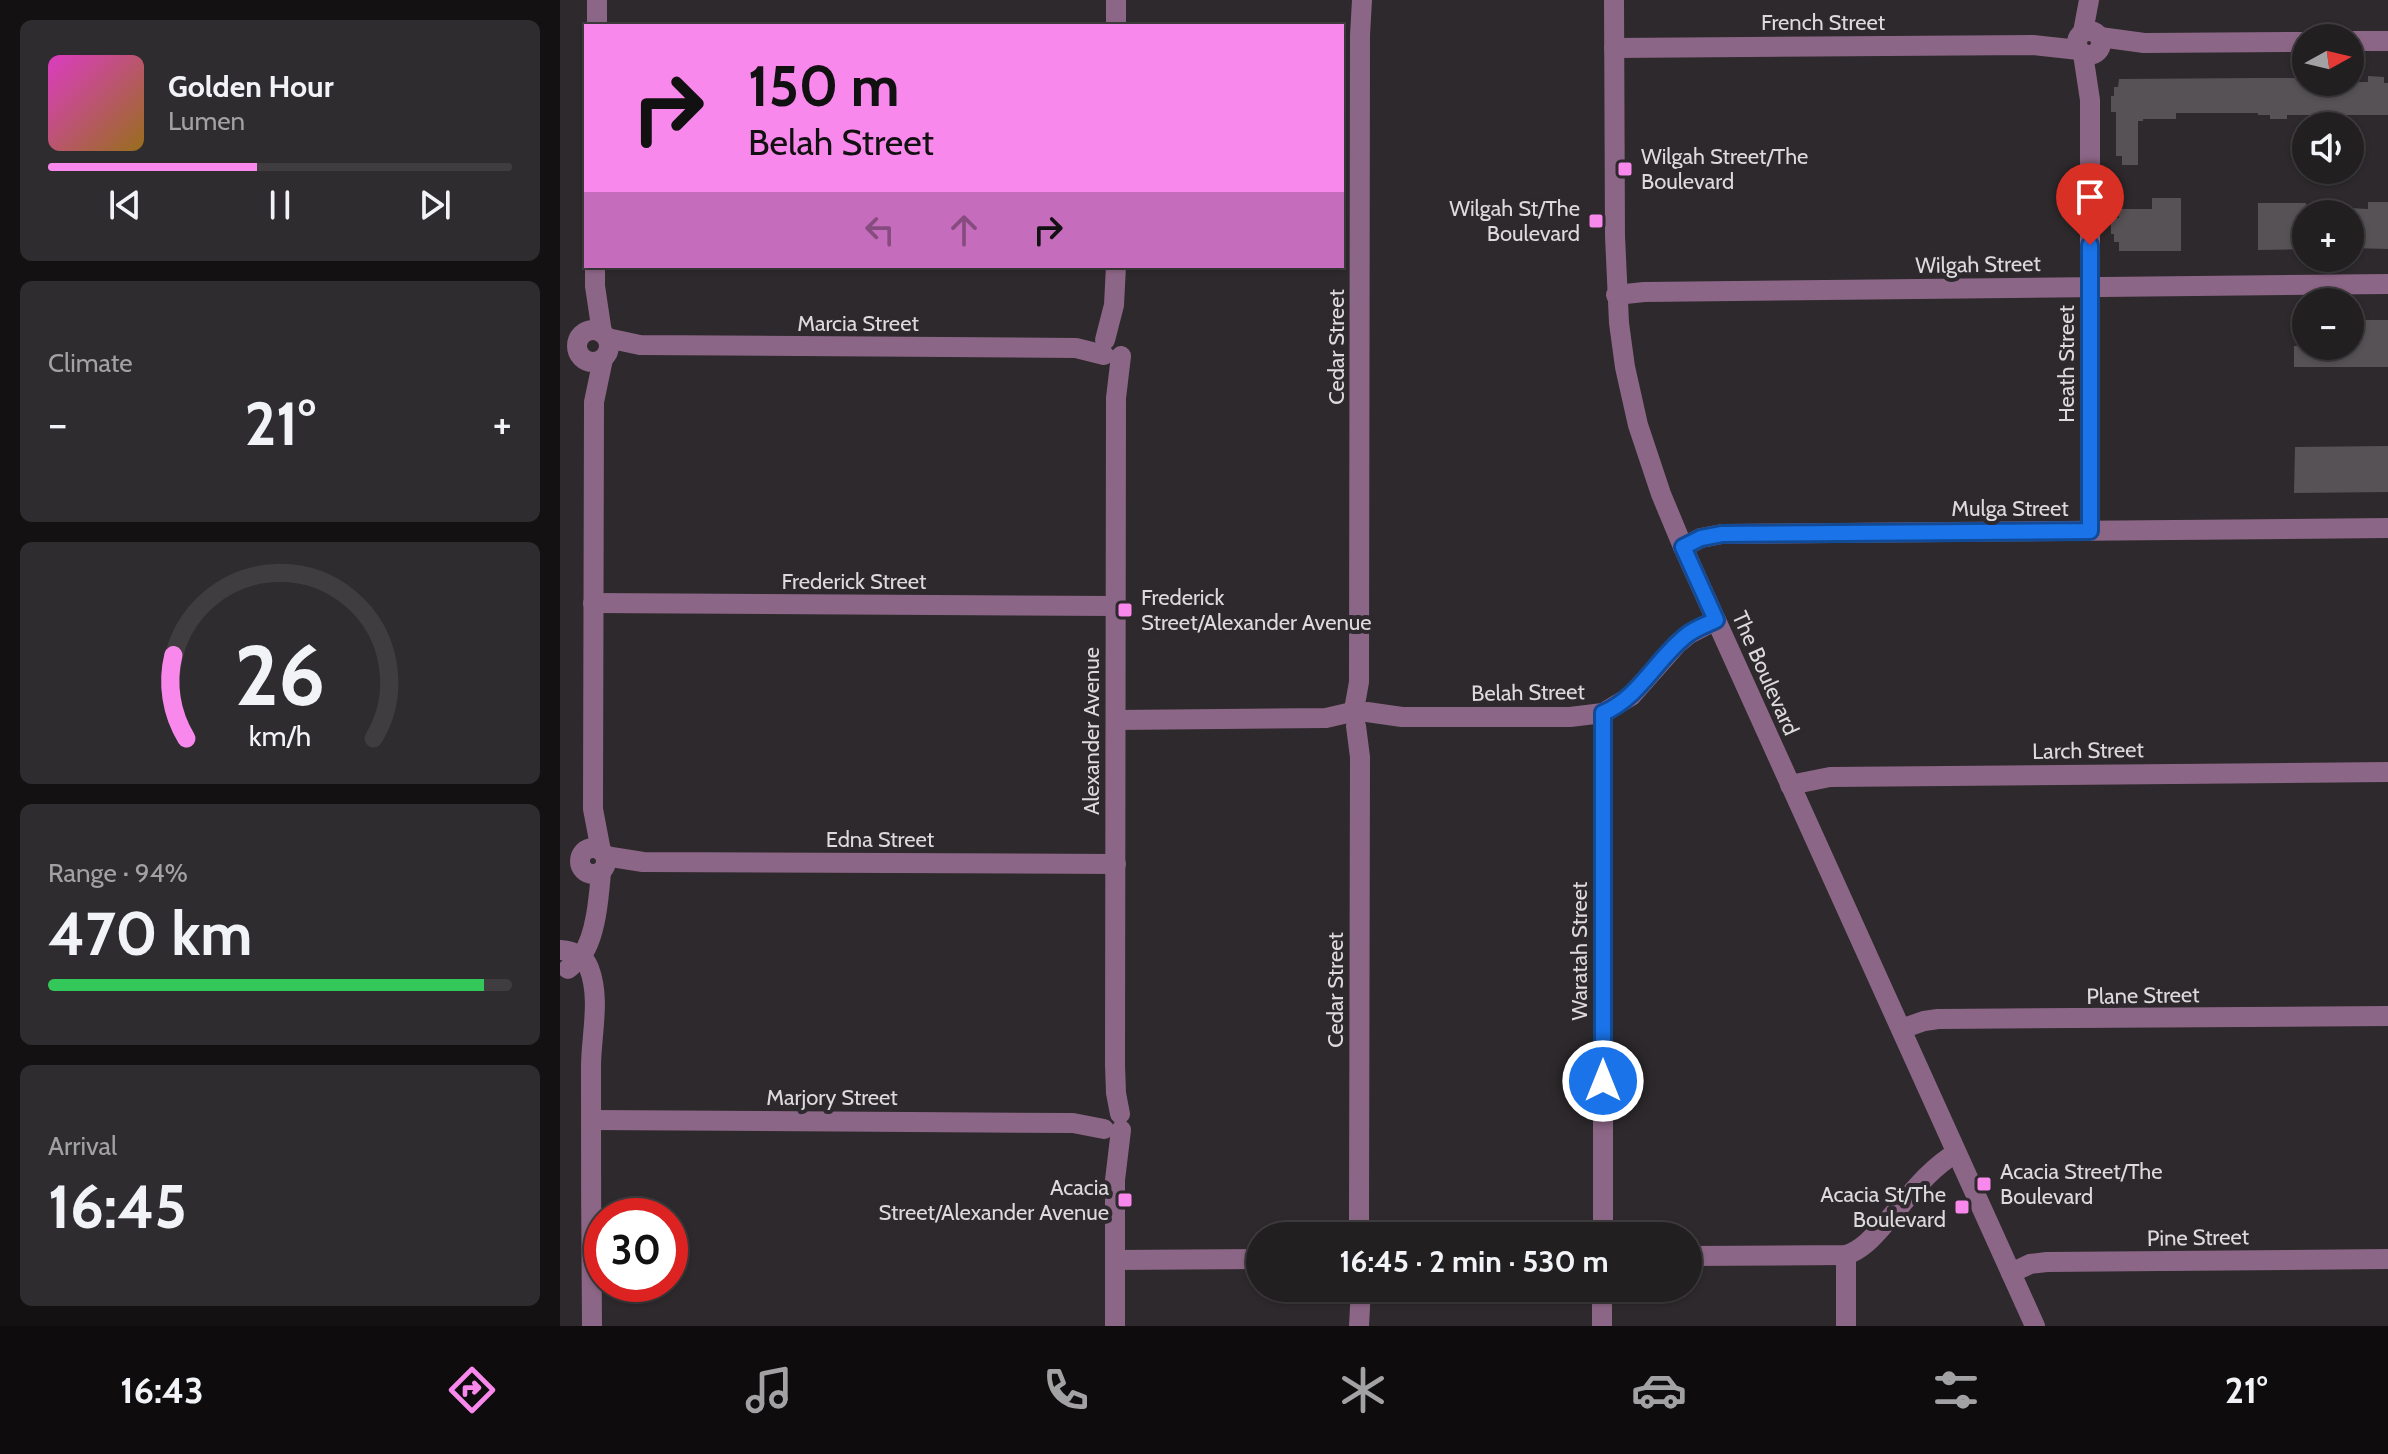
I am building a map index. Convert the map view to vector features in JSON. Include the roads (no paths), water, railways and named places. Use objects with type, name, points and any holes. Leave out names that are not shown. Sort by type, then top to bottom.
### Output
[{"type":"street","points":[[597,0],[597,24]]},
{"type":"street","points":[[1116,0],[1116,24]]},
{"type":"street","name":"The Boulevard","points":[[1614,0],[1616,295],[1625,367],[1638,425],[1683,547],[2035,1326]]},
{"type":"street","name":"Heath Street","points":[[2090,0],[2090,531]]},
{"type":"street","name":"Cedar Street","points":[[1359,1222],[1360,4]]},
{"type":"street","points":[[2364,41],[2388,41]]},
{"type":"street","name":"French Street","points":[[1614,48],[2292,42]]},
{"type":"street","name":"Alexander Avenue","points":[[1115,1326],[1115,1180],[1108,1090],[1115,1065],[1116,398],[1110,348],[1116,268]]},
{"type":"street","points":[[592,1326],[591,1060],[583,994],[568,958],[597,862],[593,809],[594,402],[598,346],[595,276]]},
{"type":"street","name":"Wilgah Street","points":[[1616,295],[1644,292],[2388,284]]},
{"type":"street","name":"Marcia Street","points":[[598,346],[1110,348]]},
{"type":"street","name":"Mulga Street","points":[[1683,547],[1701,538],[1722,534],[2388,528]]},
{"type":"street","name":"Frederick Street","points":[[593,603],[1115,606]]},
{"type":"street","name":"Belah Street","points":[[1116,720],[1570,717],[1603,713],[1631,696],[1689,634],[1716,620]]},
{"type":"street","name":"Waratah Street","points":[[1603,713],[1603,1222]]},
{"type":"street","name":"Larch Street","points":[[1790,785],[1830,777],[2388,772]]},
{"type":"street","name":"Edna Street","points":[[597,862],[1116,864]]},
{"type":"street","name":"Plane Street","points":[[1901,1029],[1938,1019],[2388,1016]]},
{"type":"street","name":"Marjory Street","points":[[591,1120],[1110,1123]]},
{"type":"street","points":[[1702,1256],[1846,1255],[1864,1245],[1928,1175],[1956,1153]]},
{"type":"street","points":[[1846,1255],[1846,1326]]},
{"type":"street","points":[[1115,1260],[1246,1259]]},
{"type":"street","name":"Pine Street","points":[[2011,1273],[2030,1264],[2047,1262],[2388,1259]]},
{"type":"street","points":[[1359,1302],[1359,1326]]},
{"type":"street","points":[[1602,1302],[1602,1326]]},
{"type":"place","name":"Wilgah Street/The Boulevard","points":[[1625,169]]},
{"type":"place","name":"Wilgah St/The Boulevard","points":[[1596,221]]},
{"type":"place","name":"Frederick Street/Alexander Avenue","points":[[1125,610]]},
{"type":"place","name":"Acacia Street/The Boulevard","points":[[1984,1184]]},
{"type":"place","name":"Acacia Street/Alexander Avenue","points":[[1125,1200]]},
{"type":"place","name":"Acacia St/The Boulevard","points":[[1962,1207]]}]
